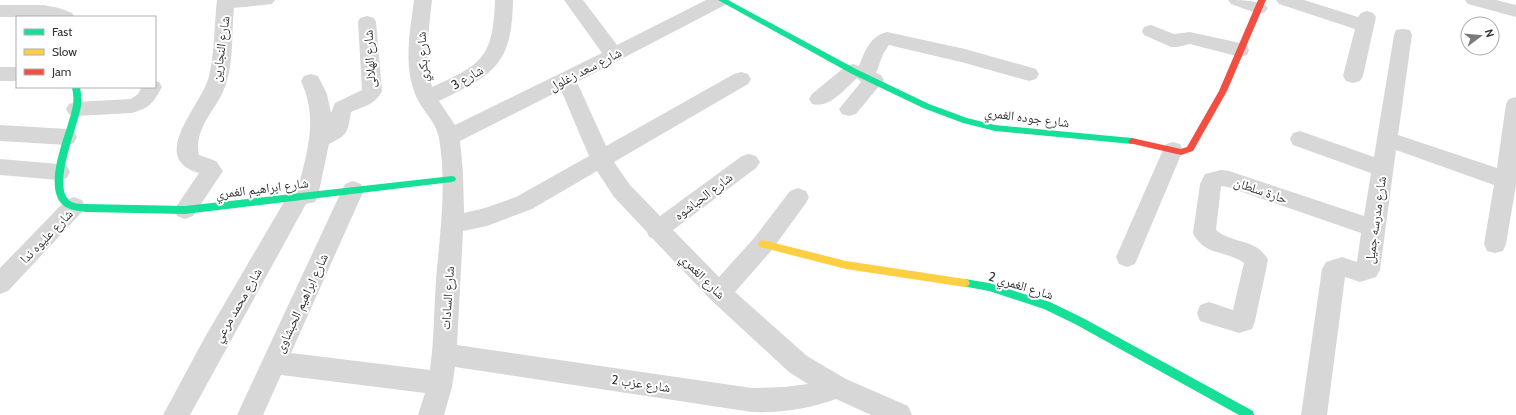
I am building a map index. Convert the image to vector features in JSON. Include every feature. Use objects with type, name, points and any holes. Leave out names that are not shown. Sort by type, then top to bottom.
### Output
[{"type":"street","points":[[226,1],[266,0]]},
{"type":"street","name":"شارع بكري","points":[[423,0],[419,36],[420,74],[427,98],[444,122],[449,137],[452,179]]},
{"type":"street","name":"شارع 3","points":[[427,98],[474,75],[488,64],[497,52],[502,39],[504,0]]},
{"type":"street","points":[[573,0],[614,55]]},
{"type":"street","name":"شارع سعد زغلول","points":[[449,137],[614,55],[693,5],[722,0]]},
{"type":"street","name":"شارع جوده الغمري","points":[[722,0],[864,76],[926,106],[966,121],[995,128],[1125,140],[1181,152],[1190,149],[1223,91],[1260,4]]},
{"type":"street","points":[[1237,0],[1260,4]]},
{"type":"street","points":[[1285,0],[1366,22],[1353,76]]},
{"type":"street","points":[[1474,0],[1515,10]]},
{"type":"street","name":"شارع النجارين","points":[[185,210],[212,171],[209,167],[197,164],[189,159],[187,142],[191,129],[210,101],[216,84],[226,1]]},
{"type":"street","points":[[0,11],[46,11],[64,16]]},
{"type":"street","name":"شارع الهلالى","points":[[320,140],[337,131],[342,108],[367,97],[372,91],[367,22]]},
{"type":"street","points":[[1151,31],[1172,40],[1190,38],[1240,50]]},
{"type":"street","name":"شارع مدرسه جميل","points":[[1314,415],[1334,269],[1340,266],[1362,273],[1367,272],[1368,270],[1386,139],[1403,35]]},
{"type":"street","points":[[849,110],[877,46],[881,40],[887,38],[966,56],[1029,74]]},
{"type":"street","points":[[0,74],[16,74]]},
{"type":"street","points":[[818,99],[864,76]]},
{"type":"street","name":"شارع الغمري","points":[[566,79],[602,160],[622,191],[657,230],[719,293],[798,364],[837,387],[899,415]]},
{"type":"street","points":[[452,224],[487,217],[524,203],[602,160],[741,79]]},
{"type":"street","name":"شارع محمد مرعي","points":[[176,415],[214,345],[303,196],[320,140],[322,111],[316,90],[311,81]]},
{"type":"street","points":[[74,206],[65,202],[60,190],[59,172],[67,137],[76,109],[78,99],[76,88]]},
{"type":"street","points":[[76,109],[132,106],[144,101],[151,88]]},
{"type":"street","points":[[1495,244],[1508,219],[1506,180],[1516,104]]},
{"type":"street","points":[[0,133],[67,137]]},
{"type":"street","points":[[1386,139],[1506,180]]},
{"type":"street","points":[[1300,140],[1382,168]]},
{"type":"street","points":[[1127,257],[1173,150]]},
{"type":"street","name":"شارع الحباشوه","points":[[657,230],[749,162]]},
{"type":"street","points":[[0,167],[59,172]]},
{"type":"street","name":"حارة سلطان","points":[[1209,313],[1240,322],[1243,321],[1256,260],[1251,254],[1212,240],[1204,234],[1211,184],[1213,180],[1221,178],[1229,179],[1373,228]]},
{"type":"street","name":"شارع ابراهيم الغمري","points":[[74,206],[86,208],[185,210],[452,179]]},
{"type":"street","name":"شارع السادات","points":[[431,415],[440,383],[443,354],[452,224],[452,179]]},
{"type":"street","name":"شارع ابراهيم الحبشاوى","points":[[250,415],[353,190]]},
{"type":"street","points":[[719,293],[763,244],[798,197]]},
{"type":"street","name":"شارع عليوه ندا","points":[[0,284],[74,206]]},
{"type":"street","name":"شارع الغمري 2","points":[[763,244],[846,265],[989,287],[1047,305],[1079,321],[1249,415]]},
{"type":"street","name":"شارع عزب 2","points":[[443,354],[750,407],[774,401],[818,395],[837,387]]},
{"type":"street","points":[[274,363],[440,383]]},
{"type":"traffic: fast","points":[[722,0],[853,71],[926,106],[966,121],[995,128],[1132,141]]},
{"type":"traffic: fast","points":[[76,88],[77,106],[63,157],[59,183],[60,194],[65,202],[72,206],[86,208],[185,210],[452,179]]},
{"type":"traffic: fast","points":[[965,283],[989,287],[1047,305],[1079,321],[1249,415]]},
{"type":"traffic: slow","points":[[763,244],[846,265],[965,283]]},
{"type":"traffic: jam","points":[[1132,141],[1181,152],[1190,149],[1223,91],[1262,0]]}]
